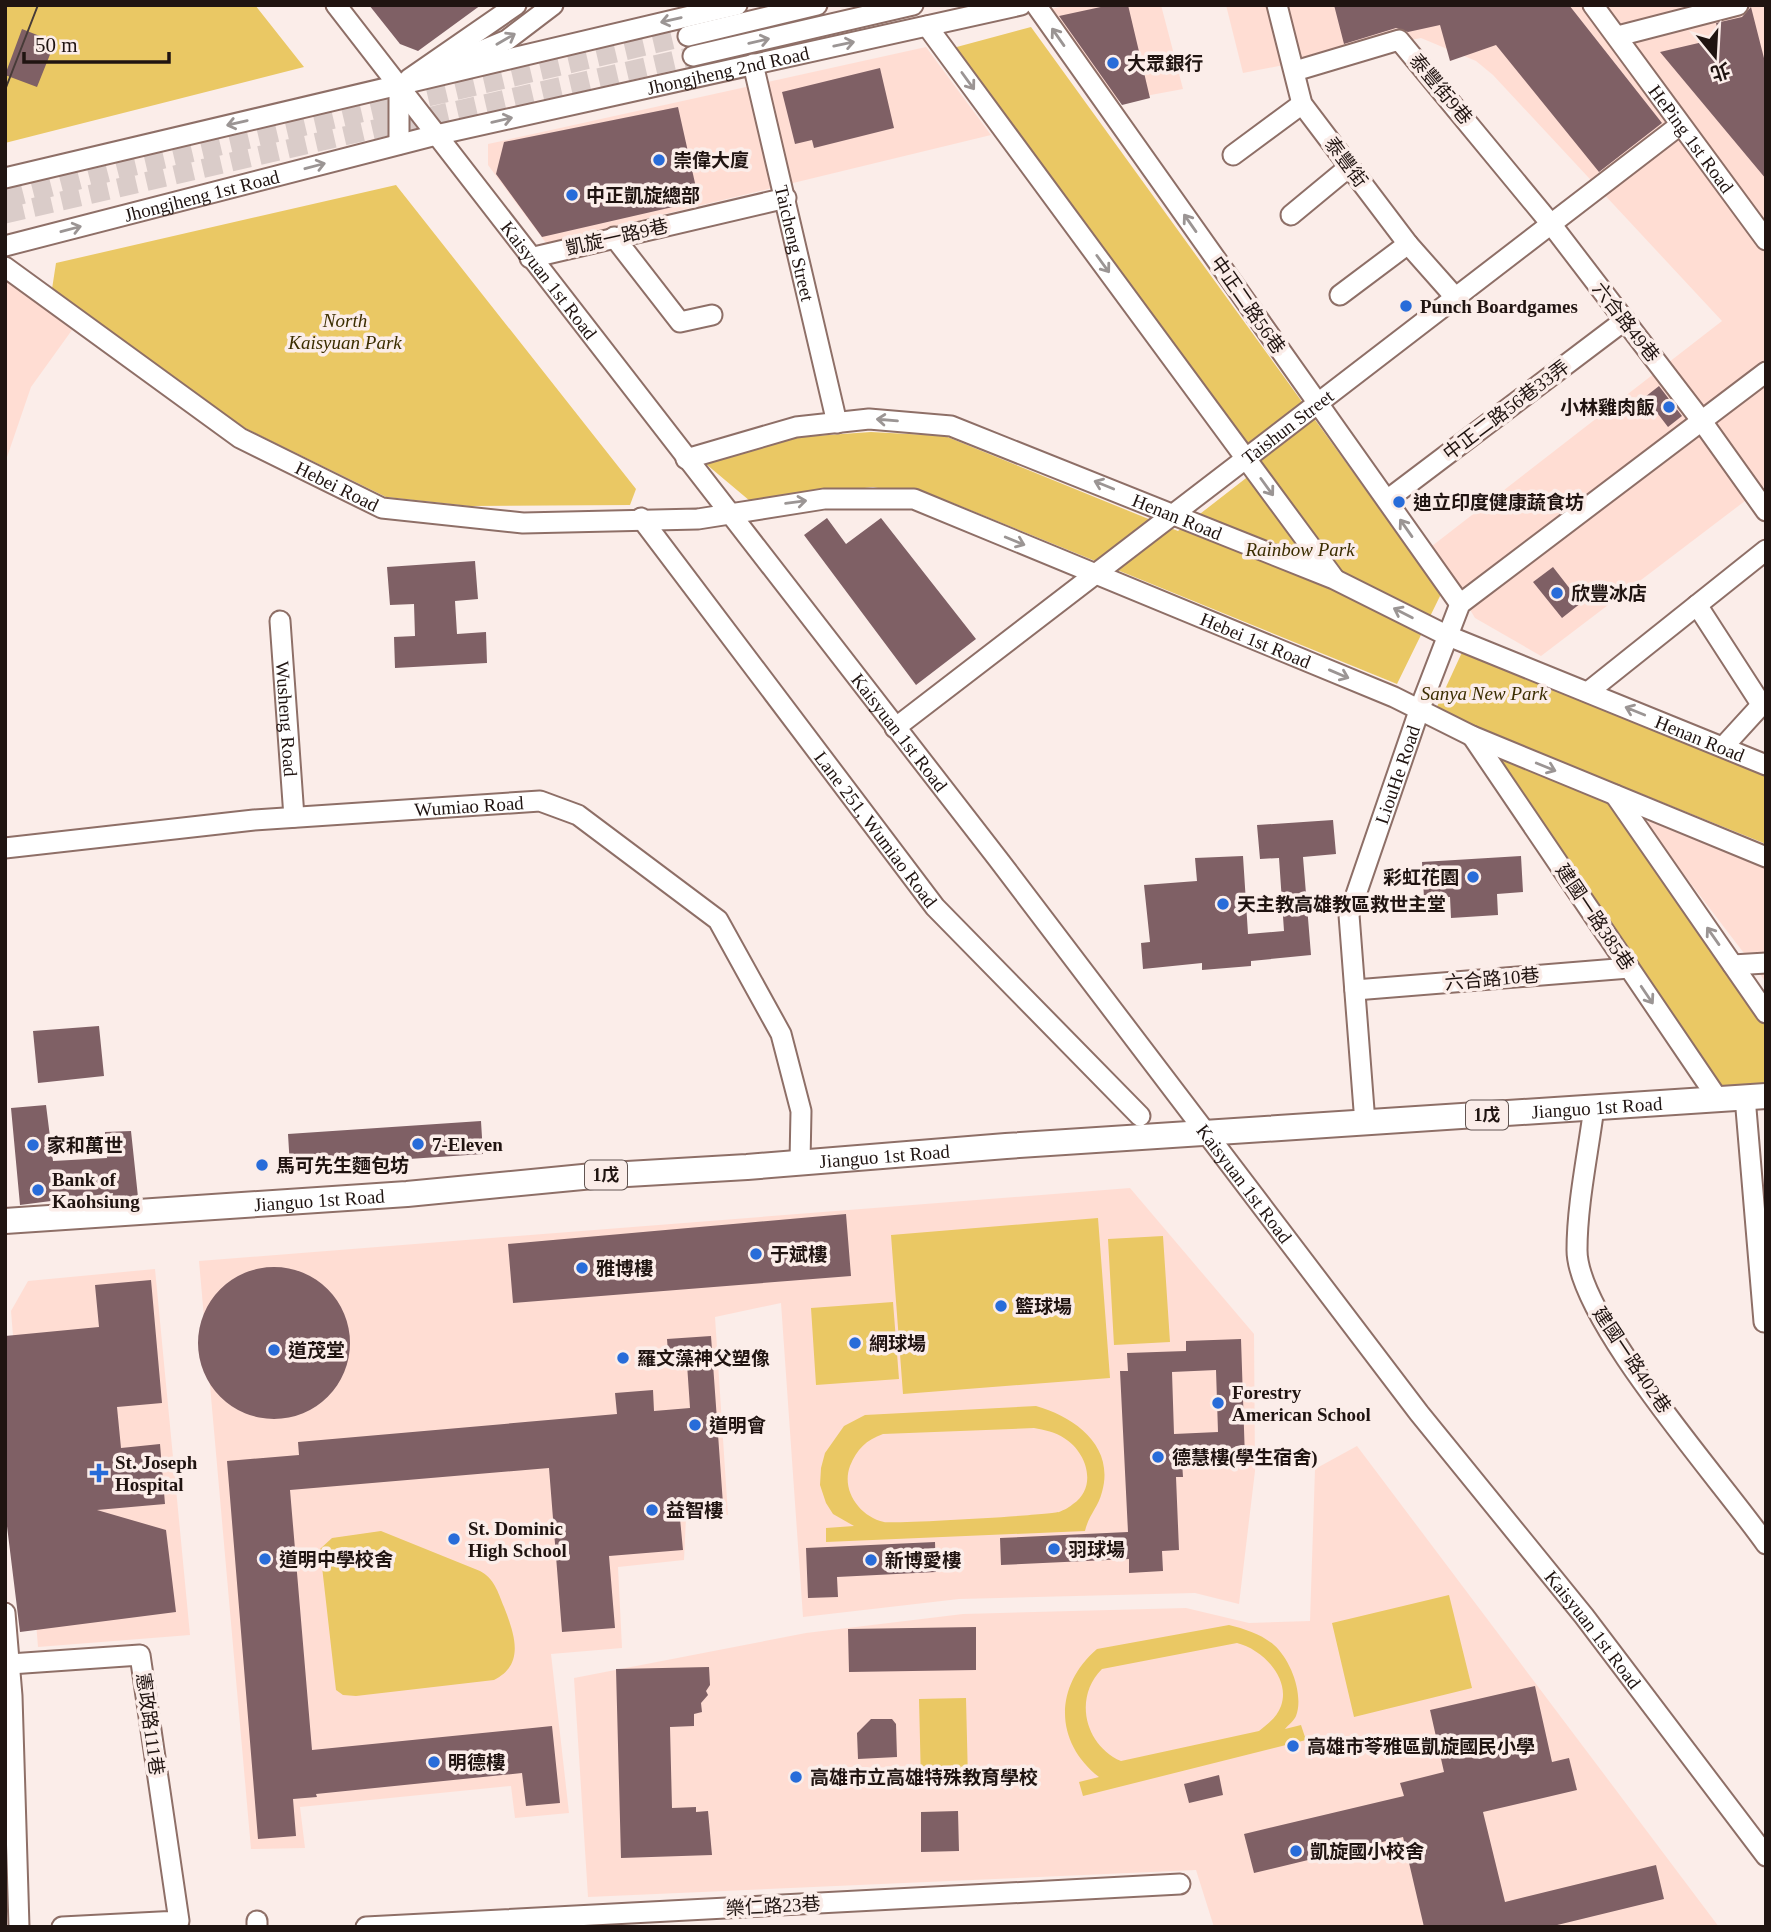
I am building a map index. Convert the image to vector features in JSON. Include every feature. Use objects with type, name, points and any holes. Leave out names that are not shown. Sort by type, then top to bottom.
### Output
[{"type":"main road","name":"Jianguo 1st Road","points":[[5,1221],[301,1202],[593,1176],[1755,1097]]},
{"type":"street","name":"Kaisyuan 1st Road","points":[[337,5],[1208,1134],[1419,1413],[1584,1616],[1766,1856]]},
{"type":"street","points":[[399,85],[516,5]]},
{"type":"street","points":[[399,85],[507,40],[553,5]]},
{"type":"street","points":[[5,178],[737,5]]},
{"type":"street","points":[[688,36],[817,5]]},
{"type":"street","name":"Jhongjheng 2nd Road","points":[[693,56],[913,5]]},
{"type":"street","name":"Jhongjheng 2nd Road","points":[[399,144],[1021,5]]},
{"type":"street","name":"中正二路56巷","points":[[1036,5],[1460,604]]},
{"type":"street","name":"泰豐街","points":[[1277,5],[1302,104],[1408,244],[1455,297]]},
{"type":"street","points":[[1593,5],[1618,36],[1738,5]]},
{"type":"street","points":[[928,26],[1334,579]]},
{"type":"street","name":"HePing 1st Road","points":[[1618,36],[1679,125],[1766,240]]},
{"type":"street","name":"泰豐街9巷","points":[[1295,71],[1399,40],[1551,224]]},
{"type":"street","name":"Taicheng Street","points":[[753,64],[837,423]]},
{"type":"street","points":[[399,85],[399,144]]},
{"type":"street","points":[[1233,155],[1302,104]]},
{"type":"street","name":"Taishun Street","points":[[895,728],[1679,125]]},
{"type":"street","name":"Jhongjheng 1st Road","points":[[5,246],[399,144]]},
{"type":"street","points":[[1291,215],[1349,167]]},
{"type":"street","name":"凱旋一路9巷","points":[[530,257],[786,198]]},
{"type":"street","name":"六合路49巷","points":[[1551,224],[1701,419],[1766,511]]},
{"type":"street","points":[[614,237],[680,323],[712,315]]},
{"type":"street","points":[[1340,295],[1408,244]]},
{"type":"street","name":"Hebei Road","points":[[5,267],[240,438],[382,508],[523,523],[698,519],[727,510]]},
{"type":"street","name":"中正二路56巷33弄","points":[[1387,500],[1625,320]]},
{"type":"street","name":"LiouHe Road","points":[[1365,1123],[1349,915],[1446,635],[1460,604],[1766,372]]},
{"type":"street","name":"Henan Road","points":[[687,459],[796,427],[869,418],[951,426],[1175,513],[1334,579],[1446,635],[1766,765]]},
{"type":"street","name":"Hebei 1st Road","points":[[727,510],[824,499],[914,499],[1420,708],[1472,736],[1766,857]]},
{"type":"street","name":"Lane 251, Wumiao Road","points":[[641,519],[935,907],[1140,1116]]},
{"type":"street","points":[[1588,692],[1766,550]]},
{"type":"street","points":[[1697,605],[1763,702],[1723,747]]},
{"type":"street","name":"Wusheng Road","points":[[280,621],[293,817]]},
{"type":"street","name":"建國一路385巷","points":[[1472,736],[1718,1099]]},
{"type":"street","points":[[1615,795],[1766,1013]]},
{"type":"street","name":"Wumiao Road","points":[[5,848],[293,817],[540,800],[578,816],[718,920],[782,1034],[801,1111],[800,1162]]},
{"type":"street","points":[[1733,965],[1766,962]]},
{"type":"street","name":"六合路10巷","points":[[1355,990],[1629,968]]},
{"type":"street","points":[[1755,1097],[1764,1322]]},
{"type":"street","name":"建國一路402巷","points":[[1594,1107],[1577,1252],[1587,1293],[1612,1337],[1766,1544]]},
{"type":"street","points":[[5,1613],[10,1664],[8,1696],[19,1927]]},
{"type":"street","name":"憲政路111巷","points":[[10,1664],[140,1655],[179,1921],[62,1927]]},
{"type":"street","name":"樂仁路23巷","points":[[366,1927],[1180,1885]]},
{"type":"shaded area","name":"大眾銀行","points":[[1068,5],[1161,5],[1183,89],[1113,102],[1047,10]]},
{"type":"shaded area","points":[[1226,5],[1766,5],[1766,485],[1541,656],[1475,618],[1432,546],[1722,321],[1493,75],[1476,61],[1421,38],[1243,73]]},
{"type":"shaded area","points":[[926,47],[991,135],[546,243],[488,165],[488,144]]},
{"type":"shaded area","points":[[5,278],[72,330],[31,387],[5,463]]},
{"type":"shaded area","points":[[1651,817],[1766,864],[1766,982],[1646,825]]},
{"type":"shaded area","name":"St. Dominic High School","points":[[1130,1188],[1254,1334],[1255,1471],[1239,1604],[1195,1593],[959,1599],[803,1617],[781,1303],[715,1317],[728,1515],[686,1518],[684,1560],[618,1567],[622,1648],[551,1654],[569,1813],[515,1818],[511,1786],[300,1807],[305,1848],[251,1849],[199,1261]]},
{"type":"shaded area","name":"St. Joseph Hospital","points":[[155,1269],[190,1635],[38,1647],[11,1311],[28,1281]]},
{"type":"shaded area","name":"高雄市苓雅區凱旋國民小學","points":[[1357,1446],[1719,1927],[1214,1927],[1196,1870],[588,1897],[574,1678],[806,1633],[963,1614],[1186,1608],[1249,1623],[1310,1621],[1315,1469]]},
{"type":"green space","points":[[5,5],[255,5],[304,67],[5,143]]},
{"type":"green space","name":"Rainbow Park","points":[[1031,27],[1441,594],[1397,684],[953,503],[873,487],[750,501],[706,464],[800,437],[871,432],[945,436],[1178,531],[1259,468],[953,48]]},
{"type":"green space","name":"North Kaisyuan Park","points":[[396,185],[636,489],[630,505],[469,506],[386,497],[245,428],[165,374],[52,289],[56,263]]},
{"type":"green space","name":"Sanya New Park","points":[[1464,648],[1766,772],[1766,844],[1435,711]]},
{"type":"green space","points":[[1497,756],[1610,801],[1766,1024],[1766,1089],[1721,1091]]},
{"type":"green space","name":"籃球場","points":[[1098,1218],[1110,1378],[903,1394],[891,1235]]},
{"type":"green space","points":[[1163,1236],[1170,1342],[1114,1345],[1108,1239]]},
{"type":"green space","name":"網球場","points":[[893,1302],[899,1379],[816,1385],[811,1308]]},
{"type":"green space","points":[[1036,1406],[1051,1411],[1077,1426],[1097,1447],[1103,1461],[1104,1476],[1100,1498],[1085,1531],[826,1542],[826,1528],[854,1526],[833,1514],[826,1503],[820,1485],[825,1453],[844,1426],[865,1415]],"holes":[[[1034,1428],[1064,1438],[1079,1452],[1084,1461],[1087,1479],[1081,1497],[1059,1512],[884,1522],[867,1514],[850,1493],[848,1475],[853,1460],[867,1442],[883,1434]]]},
{"type":"green space","points":[[381,1531],[489,1577],[500,1596],[514,1637],[514,1657],[504,1673],[494,1680],[356,1696],[343,1695],[336,1690],[320,1549],[332,1538]]},
{"type":"green space","points":[[1449,1595],[1472,1688],[1354,1717],[1332,1623]]},
{"type":"green space","points":[[1229,1625],[1253,1632],[1274,1645],[1291,1669],[1297,1688],[1298,1708],[1295,1718],[1285,1729],[1301,1725],[1306,1740],[1083,1796],[1079,1782],[1099,1777],[1084,1763],[1074,1747],[1067,1731],[1065,1714],[1073,1680],[1097,1649]],"holes":[[[1237,1643],[1265,1658],[1282,1685],[1281,1706],[1272,1720],[1259,1731],[1121,1761],[1109,1754],[1092,1733],[1087,1720],[1088,1693],[1102,1669]]]},
{"type":"green space","points":[[966,1698],[968,1780],[921,1782],[919,1699]]},
{"type":"building","points":[[369,5],[481,5],[418,51],[400,44]]},
{"type":"building","name":"大眾銀行","points":[[1110,5],[1128,5],[1150,98],[1122,105],[1059,16]]},
{"type":"building","points":[[1334,5],[1569,5],[1662,123],[1599,172],[1496,45],[1450,61],[1440,25],[1408,32],[1396,28],[1344,44]]},
{"type":"building","points":[[1751,7],[1766,66],[1766,179],[1660,52],[1720,38],[1716,23],[1742,17]]},
{"type":"building","points":[[22,29],[55,42],[37,87],[5,75]]},
{"type":"building","points":[[880,68],[894,128],[814,148],[812,140],[795,144],[782,92]]},
{"type":"building","name":"中正凱旋總部","points":[[678,107],[699,201],[542,237],[496,174],[504,142]]},
{"type":"building","name":"小林雞肉飯","points":[[1659,386],[1682,416],[1668,427],[1645,397]]},
{"type":"building","points":[[827,518],[846,544],[881,518],[976,639],[916,685],[804,535]]},
{"type":"building","points":[[475,561],[478,599],[455,601],[457,634],[486,632],[487,663],[395,668],[394,637],[415,636],[414,604],[390,605],[387,567]]},
{"type":"building","name":"欣豐冰店","points":[[1553,567],[1581,603],[1562,618],[1533,582]]},
{"type":"building","name":"天主教高雄教區救世主堂","points":[[1333,820],[1336,854],[1303,857],[1311,955],[1251,961],[1251,966],[1202,970],[1202,963],[1143,969],[1141,943],[1150,942],[1144,885],[1197,881],[1195,858],[1243,856],[1248,934],[1284,931],[1279,858],[1260,859],[1257,825]]},
{"type":"building","name":"彩虹花園","points":[[1521,856],[1523,892],[1497,894],[1498,915],[1451,918],[1450,897],[1424,898],[1422,862]]},
{"type":"building","points":[[99,1026],[104,1076],[38,1083],[33,1031]]},
{"type":"building","name":"家和萬世","points":[[46,1105],[53,1161],[107,1158],[105,1132],[131,1131],[138,1197],[112,1199],[113,1193],[20,1205],[11,1108]]},
{"type":"building","points":[[481,1121],[483,1154],[290,1167],[288,1134]]},
{"type":"building","points":[[846,1214],[851,1276],[513,1303],[508,1244]]},
{"type":"building","name":"道茂堂","points":[[274,1267],[303,1273],[328,1289],[344,1314],[350,1343],[344,1372],[328,1397],[303,1413],[274,1419],[245,1413],[220,1397],[204,1372],[198,1343],[204,1314],[220,1289],[245,1273]]},
{"type":"building","name":"St. Joseph Hospital","points":[[151,1280],[162,1403],[117,1407],[121,1448],[160,1444],[165,1504],[97,1510],[166,1530],[176,1612],[20,1632],[5,1510],[5,1336],[99,1327],[95,1285]]},
{"type":"building","name":"道明中學校舍","points":[[711,1336],[723,1504],[679,1508],[683,1550],[609,1556],[615,1628],[562,1632],[549,1468],[290,1490],[312,1750],[552,1726],[560,1803],[526,1806],[522,1773],[316,1794],[317,1797],[293,1799],[296,1836],[258,1839],[227,1461],[299,1455],[298,1442],[617,1414],[615,1393],[653,1390],[654,1411],[690,1408],[687,1364],[669,1365],[667,1339]]},
{"type":"building","points":[[1241,1339],[1245,1459],[1182,1462],[1183,1477],[1176,1477],[1179,1550],[1162,1551],[1163,1571],[1129,1573],[1129,1559],[1001,1565],[1000,1538],[1128,1532],[1120,1371],[1128,1371],[1127,1353],[1186,1351],[1186,1341]],"holes":[[[1216,1370],[1218,1432],[1174,1434],[1172,1372]]]},
{"type":"building","name":"新博愛樓","points":[[935,1542],[936,1572],[837,1577],[838,1597],[808,1598],[806,1548]]},
{"type":"building","points":[[976,1627],[976,1670],[849,1672],[848,1629]]},
{"type":"building","points":[[709,1667],[710,1685],[706,1691],[708,1695],[701,1703],[702,1712],[694,1714],[694,1726],[670,1727],[672,1808],[696,1807],[696,1812],[708,1811],[712,1855],[621,1858],[616,1669]]},
{"type":"building","name":"凱旋國小校舍","points":[[1535,1686],[1552,1762],[1569,1758],[1577,1790],[1483,1812],[1505,1902],[1656,1865],[1664,1899],[1549,1927],[1424,1927],[1403,1837],[1254,1873],[1244,1834],[1404,1796],[1400,1783],[1444,1772],[1430,1710]]},
{"type":"building","points":[[871,1719],[892,1719],[896,1724],[897,1757],[858,1759],[857,1733]]},
{"type":"building","points":[[1219,1775],[1223,1795],[1189,1803],[1184,1784]]},
{"type":"building","points":[[958,1811],[959,1851],[921,1852],[921,1812]]},
{"type":"tunnel","points":[[5,199],[688,36]]},
{"type":"tunnel","points":[[5,214],[693,56]]},
{"type":"tram line","points":[[5,90],[38,5]]},
{"type":"place","name":"大眾銀行","points":[[1113,63]]},
{"type":"place","name":"崇偉大廈","points":[[659,160]]},
{"type":"place","name":"中正凱旋總部","points":[[572,195]]},
{"type":"place","name":"Punch Boardgames","points":[[1406,306]]},
{"type":"place","name":"小林雞肉飯","points":[[1669,407]]},
{"type":"place","name":"迪立印度健康蔬食坊","points":[[1399,502]]},
{"type":"place","name":"欣豐冰店","points":[[1557,593]]},
{"type":"place","name":"彩虹花園","points":[[1473,877]]},
{"type":"place","name":"天主教高雄教區救世主堂","points":[[1223,904]]},
{"type":"place","name":"7-Eleven","points":[[418,1144]]},
{"type":"place","name":"家和萬世","points":[[33,1145]]},
{"type":"place","name":"馬可先生麵包坊","points":[[262,1165]]},
{"type":"place","name":"Bank of Kaohsiung","points":[[38,1190]]},
{"type":"place","name":"于斌樓","points":[[756,1254]]},
{"type":"place","name":"雅博樓","points":[[582,1268]]},
{"type":"place","name":"籃球場","points":[[1001,1306]]},
{"type":"place","name":"網球場","points":[[855,1343]]},
{"type":"place","name":"道茂堂","points":[[274,1350]]},
{"type":"place","name":"羅文藻神父塑像","points":[[623,1358]]},
{"type":"place","name":"Forestry American School","points":[[1218,1403]]},
{"type":"place","name":"道明會","points":[[695,1425]]},
{"type":"place","name":"德慧樓(學生宿舍)","points":[[1158,1457]]},
{"type":"place","name":"St. Joseph Hospital","points":[[99,1473]]},
{"type":"place","name":"益智樓","points":[[652,1510]]},
{"type":"place","name":"St. Dominic High School","points":[[454,1539]]},
{"type":"place","name":"羽球場","points":[[1054,1549]]},
{"type":"place","name":"道明中學校舍","points":[[265,1559]]},
{"type":"place","name":"新博愛樓","points":[[871,1560]]},
{"type":"place","name":"高雄市苓雅區凱旋國民小學","points":[[1293,1746]]},
{"type":"place","name":"明德樓","points":[[434,1762]]},
{"type":"place","name":"高雄市立高雄特殊教育學校","points":[[796,1777]]},
{"type":"place","name":"凱旋國小校舍","points":[[1296,1851]]}]
